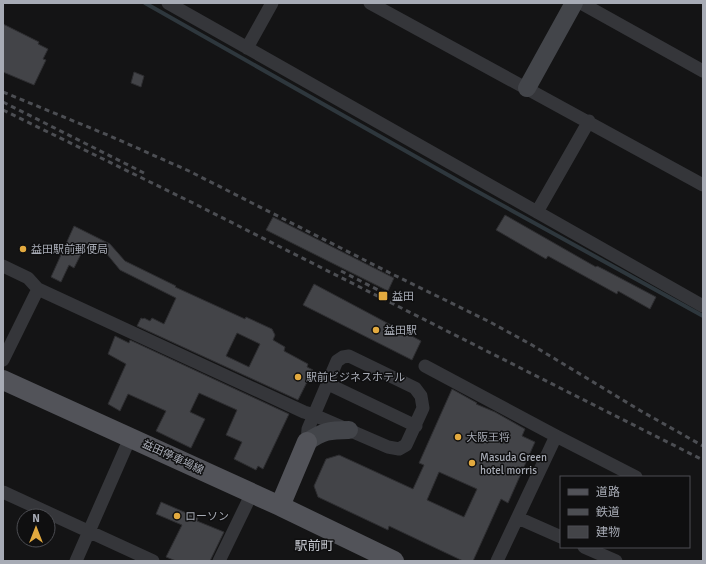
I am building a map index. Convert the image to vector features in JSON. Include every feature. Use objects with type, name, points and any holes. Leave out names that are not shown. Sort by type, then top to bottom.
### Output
[{"type":"main road","name":"益田停車場線","points":[[3,380],[252,493],[394,561]]},
{"type":"main road","points":[[280,506],[307,442]]},
{"type":"street","points":[[168,3],[703,306]]},
{"type":"street","points":[[247,48],[272,3]]},
{"type":"street","points":[[370,3],[589,121],[703,185]]},
{"type":"street","points":[[526,88],[574,3]]},
{"type":"street","points":[[581,3],[703,71]]},
{"type":"street","points":[[538,212],[589,121]]},
{"type":"street","points":[[3,266],[28,278],[38,289],[304,412],[314,415],[388,447],[399,449],[406,445],[423,408],[421,396],[415,388],[402,381],[349,356],[343,357],[337,360],[328,384],[314,415],[308,429],[307,442]]},
{"type":"street","points":[[3,360],[38,289]]},
{"type":"street","points":[[425,366],[634,476]]},
{"type":"street","points":[[328,384],[416,426]]},
{"type":"street","points":[[307,442],[320,433],[333,430],[349,430]]},
{"type":"street","points":[[497,561],[556,436]]},
{"type":"street","points":[[76,561],[130,438]]},
{"type":"street","points":[[3,492],[153,561]]},
{"type":"street","points":[[219,561],[252,493]]},
{"type":"street","points":[[518,518],[560,537]]},
{"type":"street","points":[[586,548],[616,561]]},
{"type":"building","points":[[3,24],[39,42],[38,44],[48,49],[43,59],[46,60],[34,85],[3,72]]},
{"type":"building","points":[[134,72],[144,76],[141,87],[131,83]]},
{"type":"building","points":[[505,215],[596,267],[597,266],[605,270],[656,297],[650,309],[618,291],[617,294],[548,256],[546,259],[496,230]]},
{"type":"building","points":[[273,217],[394,278],[388,291],[266,230]]},
{"type":"building","points":[[74,226],[110,244],[125,261],[176,286],[175,287],[245,319],[246,317],[272,329],[275,335],[273,340],[285,347],[284,351],[308,364],[307,367],[313,370],[298,400],[137,326],[141,318],[150,321],[152,318],[164,324],[176,298],[120,270],[106,253],[86,244],[74,268],[69,265],[61,282],[51,277]],"holes":[[[237,333],[260,344],[249,367],[226,356]]]},
{"type":"building","name":"益田駅","points":[[314,284],[421,341],[412,360],[303,305]]},
{"type":"building","points":[[115,336],[129,343],[130,340],[289,414],[263,469],[258,466],[256,470],[234,459],[242,442],[226,435],[237,410],[199,393],[190,412],[205,419],[191,448],[156,431],[166,411],[128,394],[120,411],[108,404],[126,364],[108,354]]},
{"type":"building","points":[[452,389],[477,403],[476,404],[495,412],[525,429],[522,436],[535,442],[508,503],[501,499],[473,561],[463,561],[389,526],[388,530],[318,497],[314,486],[326,459],[339,455],[413,489],[424,465],[419,463]],"holes":[[[439,472],[477,489],[464,517],[427,500]]]},
{"type":"building","points":[[161,502],[198,518],[197,521],[224,532],[210,561],[176,561],[166,557],[182,525],[156,514]]},
{"type":"waterway","points":[[145,3],[471,188],[703,316]]},
{"type":"railway","points":[[3,92],[110,136],[189,171],[490,322],[532,345],[641,411],[703,446]]},
{"type":"railway","points":[[3,102],[144,173]]},
{"type":"railway","points":[[3,110],[195,204],[703,460]]},
{"type":"railway","points":[[341,271],[384,293]]},
{"type":"place","name":"益田駅前郵便局","points":[[23,249]]},
{"type":"place","name":"益田","points":[[383,296]]},
{"type":"place","name":"益田駅","points":[[376,330]]},
{"type":"place","name":"駅前ビジネスホテル","points":[[298,377]]},
{"type":"place","name":"大阪王将","points":[[458,437]]},
{"type":"place","name":"Masuda Green hotel morris","points":[[472,463]]},
{"type":"place","name":"ローソン","points":[[177,516]]},
{"type":"district","name":"駅前町","points":[[314,546]]}]
